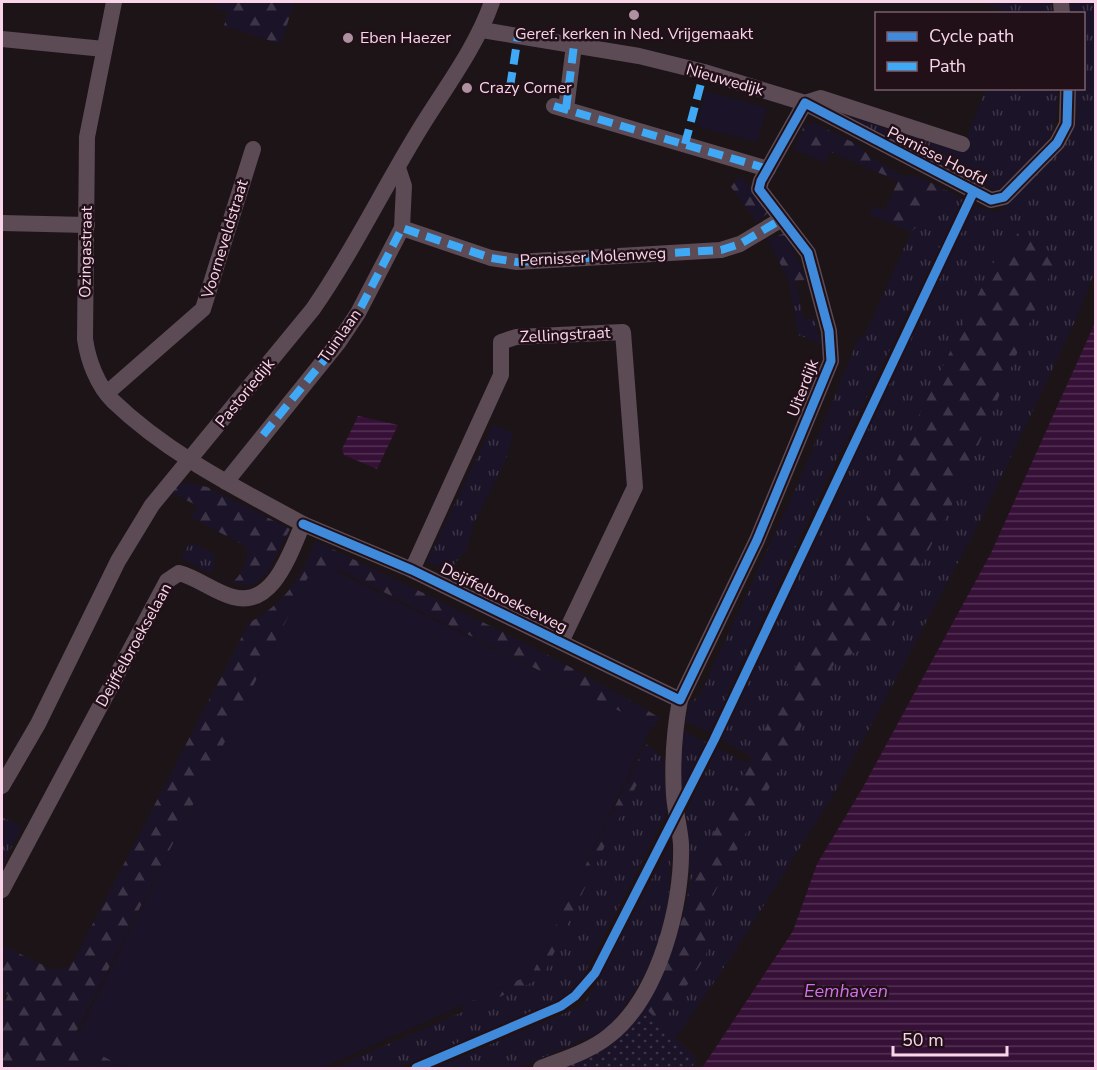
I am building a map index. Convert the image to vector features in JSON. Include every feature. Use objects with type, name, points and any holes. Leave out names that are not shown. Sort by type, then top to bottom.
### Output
[{"type":"street","name":"Ozingastraat","points":[[114,2],[87,137],[85,339],[87,354],[107,393],[189,461]]},
{"type":"street","name":"Pastoriedijk","points":[[2,786],[38,724],[118,561],[152,506],[313,309],[335,277],[482,30],[492,2]]},
{"type":"street","name":"Nieuwedijk","points":[[482,30],[639,56],[704,72],[805,104],[821,98],[962,144]]},
{"type":"street","points":[[2,39],[104,50]]},
{"type":"street","points":[[574,45],[560,108],[768,169]]},
{"type":"street","name":"Pernisse Hoofd","points":[[805,104],[991,200],[1004,197],[1057,143],[1067,124],[1068,90]]},
{"type":"street","name":"Uiterdijk","points":[[541,1068],[596,1045],[623,1024],[652,975],[664,948],[675,918],[681,881],[673,736],[682,695],[757,540],[831,361],[829,331],[808,253],[759,189],[805,104]]},
{"type":"street","name":"Voorneveldstraat","points":[[107,393],[203,309],[254,149]]},
{"type":"street","name":"Tuinlaan","points":[[226,482],[338,343],[358,313],[402,228],[404,186],[398,168]]},
{"type":"street","name":"Pernisser Molenweg","points":[[402,228],[491,258],[517,262],[721,250],[740,244],[782,219]]},
{"type":"street","points":[[2,223],[87,225]]},
{"type":"street","name":"Zellingstraat","points":[[412,570],[501,375],[501,342],[516,337],[623,332],[635,487],[561,642]]},
{"type":"street","points":[[189,461],[303,524]]},
{"type":"street","name":"Deijffelbroekseweg","points":[[303,524],[412,570],[561,642],[682,695]]},
{"type":"street","name":"Deijffelbroekselaan","points":[[2,890],[166,581],[178,573],[193,577],[232,597],[244,599],[264,593],[273,583],[303,524]]},
{"type":"green space","points":[[215,2],[294,2],[281,44],[224,26],[228,12],[214,7]]},
{"type":"green space","points":[[983,2],[1051,2],[1052,12],[1002,12]]},
{"type":"green space","points":[[1070,2],[1095,2],[1095,271],[1077,317],[984,514],[838,787],[737,948],[683,1028],[645,1068],[633,1068],[706,956],[705,911],[835,662],[883,639],[1020,231],[997,256],[752,757],[720,739],[974,206],[996,212],[1001,211],[1074,130],[1077,117],[1075,90],[1085,90],[1085,12],[1071,12]]},
{"type":"green space","points":[[986,90],[1057,90],[1055,122],[1050,135],[1034,157],[1000,190],[983,187],[836,112],[961,152]]},
{"type":"green space","points":[[706,91],[767,108],[757,142],[696,126]]},
{"type":"green space","points":[[813,122],[860,146],[868,155],[900,175],[919,177],[944,189],[928,216],[911,232],[869,214],[874,206],[885,210],[898,181],[831,152],[825,163],[794,149],[804,126]]},
{"type":"green space","points":[[740,175],[769,212],[757,222],[731,187]]},
{"type":"green space","points":[[944,189],[963,199],[827,479],[710,732],[685,721],[690,703],[700,695],[801,477],[859,337],[864,337],[911,232],[928,216]]},
{"type":"green space","points":[[1020,231],[1057,258],[959,491],[883,639],[835,662],[705,911],[706,956],[633,1068],[564,1068],[597,1055],[614,1044],[643,1009],[654,990],[680,927],[690,882],[997,256]]},
{"type":"green space","points":[[785,233],[807,280],[789,281],[768,239]]},
{"type":"green space","points":[[789,281],[795,281],[804,319],[815,319],[821,344],[798,335]]},
{"type":"green space","points":[[493,424],[513,433],[506,460],[473,525],[467,549],[449,571],[427,562]]},
{"type":"green space","points":[[188,483],[207,487],[290,529],[267,573],[251,586],[232,583],[244,566],[247,547],[191,517],[198,506],[170,492],[180,484]]},
{"type":"green space","points":[[316,541],[576,670],[660,718],[654,727],[598,716],[594,698],[340,570],[311,575],[76,1032],[149,1068],[2,1068],[2,1008],[8,995],[2,992],[2,945],[53,970],[66,968],[74,960],[249,623],[263,615],[283,597],[297,578]]},
{"type":"green space","points":[[193,543],[215,555],[214,566],[210,573],[181,558],[189,544]]},
{"type":"green space","points":[[326,570],[340,573],[652,727],[532,974],[322,1068],[125,1068],[74,1041],[309,575]]},
{"type":"green space","points":[[682,730],[706,742],[682,791],[680,767]]},
{"type":"green space","points":[[646,744],[655,751],[611,833],[542,978],[463,1013],[460,988],[536,965]]},
{"type":"green space","points":[[717,748],[749,764],[690,882],[686,812]]},
{"type":"green space","points":[[655,751],[663,759],[668,810],[578,986],[565,997],[398,1068],[333,1068],[541,978],[611,833]]},
{"type":"green space","points":[[2,817],[22,827],[2,865]]},
{"type":"green space","points":[[671,843],[669,904],[661,936],[644,976],[619,1015],[605,1030],[519,1068],[435,1068],[582,1006],[593,990]]},
{"type":"green space","points":[[643,1006],[697,1059],[691,1068],[554,1068],[612,1045]]},
{"type":"water","name":"Eemhaven","points":[[1095,323],[1095,1068],[702,1068],[793,931],[817,864],[862,789],[991,553]]},
{"type":"water","points":[[358,416],[398,425],[377,469],[344,455],[342,449]]},
{"type":"marked path","points":[[510,87],[518,36]]},
{"type":"marked path","points":[[566,109],[574,45]]},
{"type":"marked path","points":[[685,144],[704,72]]},
{"type":"marked path","points":[[554,106],[768,169]]},
{"type":"marked path","points":[[263,435],[338,343],[358,313],[402,228],[491,258],[517,262],[721,250],[740,244],[782,219]]},
{"type":"cycle path","points":[[303,524],[412,570],[680,700],[757,540],[831,361],[829,331],[808,253],[759,189],[761,181],[805,103],[991,200],[1004,197],[1057,143],[1067,124],[1068,90]]},
{"type":"cycle path","points":[[416,1068],[561,1006],[575,996],[595,973],[714,740],[973,193]]},
{"type":"place","name":"Geref. kerken in Ned. Vrijgemaakt","points":[[634,15]]},
{"type":"place","name":"Eben Haezer","points":[[348,38]]},
{"type":"place","name":"Crazy Corner","points":[[467,88]]}]
